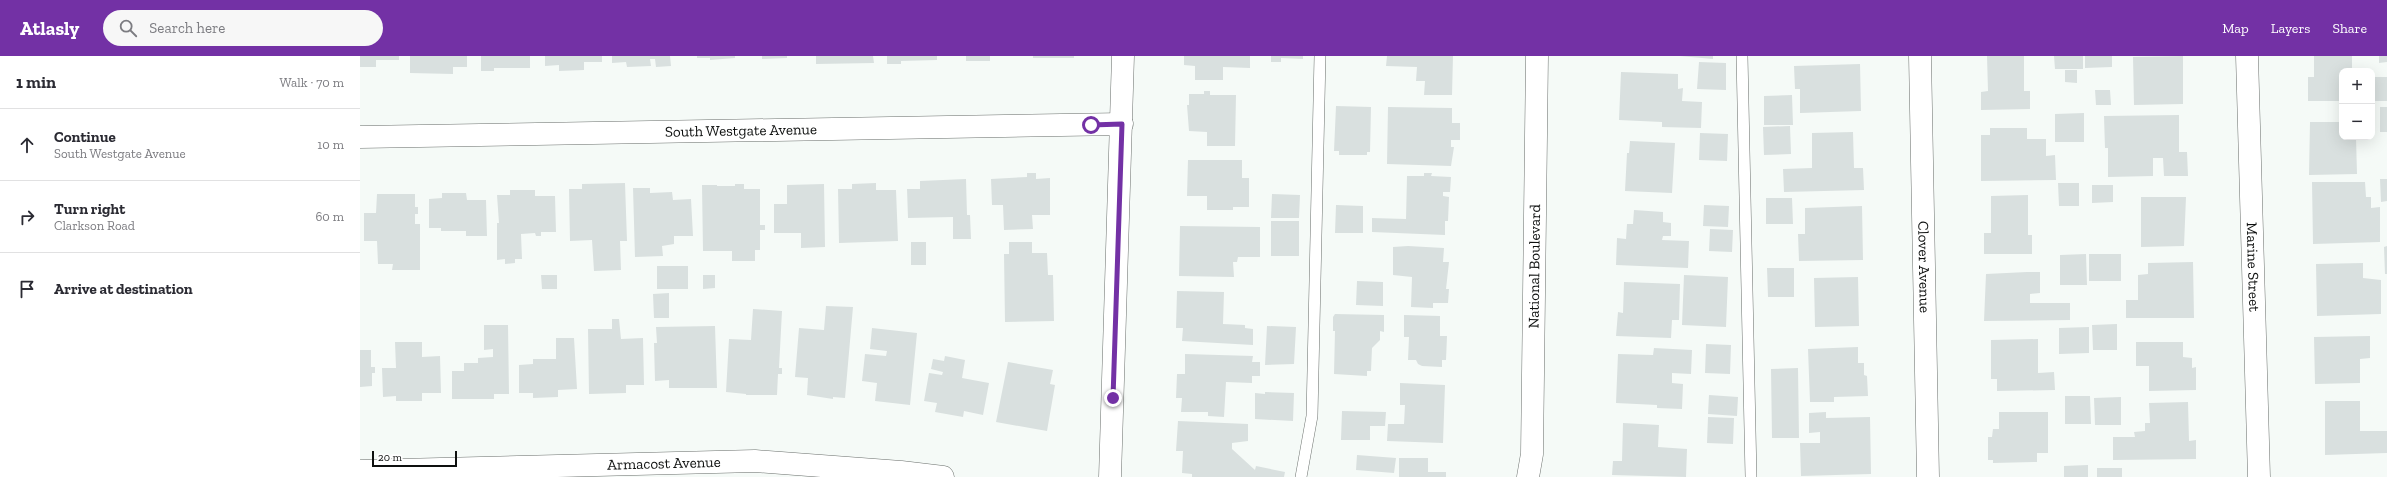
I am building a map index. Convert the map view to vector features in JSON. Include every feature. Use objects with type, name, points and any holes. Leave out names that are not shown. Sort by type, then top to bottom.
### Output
[{"type":"street","points":[[1110,477],[1123,56]]},
{"type":"street","name":"National Boulevard","points":[[1528,477],[1532,454],[1538,56]]},
{"type":"street","name":"Clover Avenue","points":[[1920,56],[1928,477]]},
{"type":"street","name":"Marine Street","points":[[2248,56],[2259,477]]},
{"type":"street","name":"South Westgate Avenue","points":[[360,137],[1122,124]]},
{"type":"street","name":"Armacost Avenue","points":[[360,471],[754,469],[901,472],[943,477]]},
{"type":"lane","points":[[1301,477],[1312,416],[1320,56]]},
{"type":"lane","points":[[1742,56],[1751,477]]},
{"type":"building","points":[[360,56],[399,56],[399,60],[376,60],[376,67],[360,67]]},
{"type":"building","points":[[410,56],[467,56],[467,67],[453,67],[453,74],[410,73]]},
{"type":"building","points":[[481,56],[530,56],[530,68],[494,68],[494,71],[481,71]]},
{"type":"building","points":[[545,56],[602,56],[602,62],[584,62],[584,70],[559,71],[559,65],[545,66]]},
{"type":"building","points":[[612,56],[670,56],[671,66],[656,67],[655,59],[650,59],[651,66],[627,67],[626,62],[612,63]]},
{"type":"building","points":[[697,56],[735,56],[735,58],[710,60],[710,58],[697,58]]},
{"type":"building","points":[[762,56],[787,56],[787,58],[762,59]]},
{"type":"building","points":[[816,56],[873,56],[874,63],[816,64]]},
{"type":"building","points":[[887,56],[937,56],[937,60],[901,61],[901,64],[887,64]]},
{"type":"building","points":[[966,56],[990,56],[990,61],[966,61]]},
{"type":"building","points":[[1033,56],[1074,56],[1074,58],[1033,58]]},
{"type":"building","points":[[1184,56],[1250,56],[1250,68],[1223,67],[1223,80],[1195,80],[1195,66],[1184,65]]},
{"type":"building","points":[[1271,56],[1303,56],[1303,59],[1281,58],[1281,62],[1271,62]]},
{"type":"building","points":[[1387,56],[1453,56],[1452,95],[1424,95],[1425,81],[1416,81],[1417,67],[1386,66]]},
{"type":"building","points":[[1680,56],[1713,56],[1713,59]]},
{"type":"building","points":[[1987,56],[2024,56],[2024,91],[2030,91],[2030,109],[1981,110],[1981,92],[1988,91]]},
{"type":"building","points":[[2054,56],[2083,56],[2083,69],[2055,69]]},
{"type":"building","points":[[2085,56],[2112,56],[2112,67],[2085,68]]},
{"type":"building","points":[[2183,56],[2183,104],[2134,105],[2133,57]]},
{"type":"building","points":[[2314,56],[2352,56],[2352,68],[2339,68],[2339,101],[2308,101],[2308,77],[2314,77]]},
{"type":"building","points":[[2379,56],[2387,56],[2387,62],[2379,63]]},
{"type":"building","points":[[1699,62],[1726,63],[1726,90],[1697,89]]},
{"type":"building","points":[[1860,64],[1861,111],[1800,113],[1800,89],[1795,89],[1794,66]]},
{"type":"building","points":[[2065,70],[2077,70],[2077,83],[2065,82]]},
{"type":"building","points":[[1621,72],[1678,74],[1678,89],[1683,88],[1682,101],[1702,102],[1701,128],[1662,127],[1662,122],[1619,120]]},
{"type":"building","points":[[2375,77],[2387,77],[2387,101],[2375,101]]},
{"type":"building","points":[[2095,90],[2110,90],[2111,105],[2096,105]]},
{"type":"building","points":[[1204,91],[1210,91],[1210,95],[1236,95],[1235,146],[1207,146],[1207,132],[1189,131],[1187,105],[1189,105],[1189,94],[1204,94]]},
{"type":"building","points":[[1792,95],[1793,125],[1764,125],[1764,96]]},
{"type":"building","points":[[1336,106],[1371,107],[1370,152],[1367,152],[1367,155],[1339,155],[1339,151],[1334,151]]},
{"type":"building","points":[[1388,107],[1452,108],[1452,123],[1460,123],[1460,140],[1451,140],[1451,147],[1454,147],[1451,166],[1387,164]]},
{"type":"building","points":[[2380,107],[2387,107],[2387,132],[2380,132]]},
{"type":"building","points":[[2084,113],[2084,142],[2055,142],[2055,114]]},
{"type":"building","points":[[2179,115],[2179,152],[2187,152],[2188,176],[2164,176],[2163,158],[2153,158],[2153,176],[2108,177],[2108,148],[2105,148],[2104,116]]},
{"type":"building","points":[[2310,122],[2339,122],[2339,140],[2356,140],[2357,174],[2309,175]]},
{"type":"building","points":[[1790,126],[1791,154],[1764,155],[1763,127]]},
{"type":"building","points":[[1990,128],[2027,128],[2027,139],[2046,139],[2046,156],[2055,155],[2056,180],[1981,181],[1981,135],[1990,135]]},
{"type":"building","points":[[1853,132],[1854,168],[1863,168],[1864,190],[1784,192],[1783,169],[1812,168],[1812,133]]},
{"type":"building","points":[[1700,133],[1728,134],[1727,161],[1699,160]]},
{"type":"building","points":[[1630,141],[1675,143],[1672,193],[1625,191],[1627,153],[1629,153]]},
{"type":"building","points":[[1188,160],[1242,160],[1242,178],[1249,178],[1249,207],[1233,207],[1233,210],[1207,210],[1207,196],[1187,196]]},
{"type":"building","points":[[1027,173],[1036,173],[1036,179],[1050,178],[1050,215],[1032,215],[1033,229],[1004,230],[1003,205],[992,205],[991,179],[1027,177]]},
{"type":"building","points":[[1424,173],[1432,173],[1431,176],[1451,177],[1450,192],[1443,192],[1443,196],[1449,197],[1448,221],[1445,221],[1445,235],[1372,232],[1372,218],[1406,219],[1407,176],[1424,176]]},
{"type":"building","points":[[966,179],[967,215],[970,215],[971,239],[953,239],[953,217],[908,218],[907,189],[920,189],[920,181]]},
{"type":"building","points":[[2380,179],[2387,179],[2387,201],[2381,202]]},
{"type":"building","points":[[2312,182],[2365,182],[2366,197],[2371,197],[2371,208],[2380,207],[2380,242],[2313,244]]},
{"type":"building","points":[[625,183],[627,241],[620,241],[621,270],[594,271],[592,240],[570,241],[569,189],[582,189],[582,184]]},
{"type":"building","points":[[876,183],[876,190],[896,190],[898,241],[839,243],[838,189],[852,189],[852,184]]},
{"type":"building","points":[[2058,183],[2079,183],[2079,206],[2059,206]]},
{"type":"building","points":[[735,184],[744,184],[744,189],[760,189],[760,225],[765,225],[765,230],[760,230],[760,250],[755,250],[755,261],[732,261],[732,251],[703,251],[702,185],[735,186]]},
{"type":"building","points":[[824,184],[825,247],[801,248],[801,233],[774,233],[774,204],[787,204],[787,185]]},
{"type":"building","points":[[2092,185],[2113,185],[2113,202],[2092,203]]},
{"type":"building","points":[[633,188],[650,188],[650,193],[672,192],[673,200],[691,199],[693,236],[674,236],[674,244],[662,246],[663,256],[635,257]]},
{"type":"building","points":[[510,190],[535,190],[535,196],[555,196],[556,232],[541,232],[541,236],[536,236],[535,233],[521,234],[522,259],[515,259],[515,263],[505,264],[505,259],[497,260],[497,223],[499,223],[497,195],[510,195]]},
{"type":"building","points":[[442,193],[466,193],[467,200],[486,200],[487,236],[466,236],[466,231],[441,231],[441,228],[429,228],[429,199],[442,198]]},
{"type":"building","points":[[377,194],[415,194],[415,207],[418,207],[418,214],[415,214],[415,224],[420,224],[420,270],[392,270],[393,264],[378,264],[377,241],[364,241],[364,213],[376,213]]},
{"type":"building","points":[[1272,194],[1300,195],[1299,218],[1271,218]]},
{"type":"building","points":[[2028,195],[2028,235],[2032,235],[2032,254],[1984,254],[1984,233],[1991,233],[1991,196]]},
{"type":"building","points":[[2141,197],[2186,197],[2184,246],[2141,247]]},
{"type":"building","points":[[1766,198],[1792,198],[1793,224],[1766,224]]},
{"type":"building","points":[[1336,205],[1363,206],[1363,233],[1335,233]]},
{"type":"building","points":[[1704,205],[1729,206],[1728,227],[1703,226]]},
{"type":"building","points":[[1862,206],[1863,260],[1799,261],[1798,234],[1805,234],[1805,208]]},
{"type":"building","points":[[1634,210],[1663,212],[1663,222],[1671,223],[1671,236],[1663,236],[1662,240],[1689,241],[1688,268],[1616,265],[1617,238],[1626,239],[1627,224],[1633,224]]},
{"type":"building","points":[[1271,221],[1299,221],[1299,256],[1271,256]]},
{"type":"building","points":[[1180,226],[1260,227],[1260,257],[1238,257],[1237,262],[1233,262],[1234,277],[1179,276]]},
{"type":"building","points":[[1710,229],[1733,230],[1732,252],[1709,251]]},
{"type":"building","points":[[911,242],[926,242],[926,265],[911,265]]},
{"type":"building","points":[[1009,242],[1032,242],[1032,253],[1047,253],[1048,275],[1053,275],[1054,321],[1005,322],[1004,254],[1009,254]]},
{"type":"building","points":[[1408,246],[1444,248],[1443,262],[1449,262],[1446,289],[1449,289],[1448,303],[1433,303],[1433,308],[1411,307],[1412,277],[1393,275],[1393,247]]},
{"type":"building","points":[[2387,246],[2387,274],[2385,274],[2384,247]]},
{"type":"building","points":[[2086,254],[2087,285],[2060,285],[2060,255]]},
{"type":"building","points":[[2089,254],[2121,254],[2121,281],[2089,281]]},
{"type":"building","points":[[2193,262],[2194,318],[2126,318],[2126,300],[2138,300],[2138,275],[2148,274],[2148,263]]},
{"type":"building","points":[[2363,263],[2363,278],[2381,280],[2381,314],[2317,316],[2316,264]]},
{"type":"building","points":[[657,266],[688,266],[688,289],[657,289]]},
{"type":"building","points":[[1767,268],[1794,268],[1794,297],[1768,297]]},
{"type":"building","points":[[2040,272],[2040,293],[2030,294],[2030,303],[2070,303],[2070,320],[1984,321],[1986,274]]},
{"type":"building","points":[[541,275],[557,275],[557,289],[542,289]]},
{"type":"building","points":[[703,275],[715,275],[715,288],[703,289]]},
{"type":"building","points":[[1684,275],[1728,277],[1726,327],[1682,325]]},
{"type":"building","points":[[1858,277],[1859,326],[1815,327],[1814,278]]},
{"type":"building","points":[[1357,281],[1383,282],[1383,306],[1356,305]]},
{"type":"building","points":[[1624,282],[1680,284],[1679,320],[1672,320],[1671,338],[1616,336],[1618,312],[1623,313]]},
{"type":"building","points":[[1177,291],[1224,292],[1223,324],[1245,325],[1245,328],[1253,329],[1253,345],[1182,341],[1183,328],[1176,328]]},
{"type":"building","points":[[669,293],[669,318],[654,318],[653,294]]},
{"type":"building","points":[[826,306],[853,307],[845,398],[833,397],[833,399],[807,395],[808,378],[795,377],[799,328],[824,330]]},
{"type":"building","points":[[753,309],[782,311],[779,368],[782,368],[782,374],[778,374],[777,395],[746,395],[726,392],[729,339],[751,340]]},
{"type":"building","points":[[1335,314],[1384,315],[1384,332],[1380,331],[1380,340],[1372,348],[1371,371],[1367,371],[1367,376],[1334,374],[1335,331],[1333,331],[1333,317]]},
{"type":"building","points":[[1404,315],[1440,316],[1440,336],[1447,336],[1446,360],[1442,360],[1442,367],[1422,366],[1418,364],[1416,360],[1408,360],[1409,337],[1404,337]]},
{"type":"building","points":[[612,319],[619,319],[621,339],[643,338],[644,385],[626,385],[626,393],[589,394],[588,329],[612,329]]},
{"type":"building","points":[[2117,324],[2117,350],[2093,350],[2092,325]]},
{"type":"building","points":[[484,325],[508,325],[509,394],[494,394],[494,399],[452,399],[452,371],[464,371],[464,363],[478,363],[478,358],[493,357],[493,349],[484,350]]},
{"type":"building","points":[[715,326],[717,388],[669,388],[669,380],[655,381],[654,343],[657,343],[656,327]]},
{"type":"building","points":[[1267,326],[1296,327],[1294,364],[1265,365]]},
{"type":"building","points":[[2089,327],[2089,353],[2059,354],[2059,328]]},
{"type":"building","points":[[872,328],[917,333],[910,405],[875,401],[877,383],[862,381],[865,354],[886,356],[887,351],[870,349]]},
{"type":"building","points":[[2370,336],[2370,358],[2360,359],[2360,383],[2315,384],[2314,337]]},
{"type":"building","points":[[556,338],[574,338],[577,389],[558,390],[558,397],[533,398],[533,393],[519,393],[519,365],[533,364],[533,359],[556,359]]},
{"type":"building","points":[[2038,339],[2038,373],[2054,372],[2055,390],[1997,391],[1997,379],[1991,379],[1991,340]]},
{"type":"building","points":[[395,342],[422,342],[422,357],[440,356],[441,393],[422,393],[422,401],[396,401],[396,396],[383,397],[382,368],[396,368]]},
{"type":"building","points":[[2136,342],[2183,342],[2183,357],[2192,358],[2192,368],[2196,367],[2196,390],[2149,391],[2149,366],[2136,366]]},
{"type":"building","points":[[1706,344],[1731,345],[1730,374],[1705,373]]},
{"type":"building","points":[[1858,347],[1858,363],[1864,363],[1864,375],[1867,376],[1868,396],[1834,397],[1834,402],[1810,402],[1808,349]]},
{"type":"building","points":[[1654,348],[1692,350],[1691,374],[1672,373],[1672,383],[1683,384],[1682,409],[1657,408],[1657,405],[1616,403],[1618,354],[1653,355]]},
{"type":"building","points":[[360,350],[371,350],[371,367],[375,367],[375,373],[372,373],[372,386],[360,387]]},
{"type":"building","points":[[1185,354],[1253,356],[1252,362],[1260,362],[1260,376],[1252,376],[1252,383],[1226,382],[1224,417],[1208,416],[1208,412],[1181,412],[1182,398],[1176,398],[1177,374],[1185,374]]},
{"type":"building","points":[[945,356],[965,360],[962,378],[989,383],[983,415],[964,411],[963,417],[935,412],[937,403],[924,401],[929,373],[942,375],[943,372],[931,369],[933,359],[944,361]]},
{"type":"building","points":[[1008,362],[1053,370],[1050,384],[1055,385],[1047,431],[996,422]]},
{"type":"building","points":[[1798,368],[1799,438],[1772,438],[1771,369]]},
{"type":"building","points":[[1400,383],[1445,385],[1443,443],[1387,441],[1388,424],[1404,424],[1405,405],[1400,405]]},
{"type":"building","points":[[1265,392],[1294,393],[1293,421],[1255,419],[1255,393],[1265,394]]},
{"type":"building","points":[[1709,395],[1738,397],[1737,416],[1708,414]]},
{"type":"building","points":[[2065,396],[2090,396],[2091,424],[2065,424]]},
{"type":"building","points":[[2121,397],[2121,425],[2095,425],[2094,398]]},
{"type":"building","points":[[2325,401],[2360,401],[2360,431],[2387,431],[2387,453],[2325,455]]},
{"type":"building","points":[[2188,402],[2189,441],[2196,440],[2196,459],[2113,460],[2113,437],[2135,437],[2134,432],[2145,431],[2145,423],[2150,423],[2149,403]]},
{"type":"building","points":[[1342,411],[1386,412],[1385,426],[1370,426],[1370,440],[1341,440]]},
{"type":"building","points":[[1826,412],[1826,418],[1870,417],[1871,474],[1801,476],[1800,443],[1820,443],[1820,432],[1809,433],[1809,413]]},
{"type":"building","points":[[1999,412],[2048,412],[2048,453],[2037,453],[2037,462],[1993,463],[1993,460],[1988,460],[1988,437],[1992,437],[1993,429],[1999,429]]},
{"type":"building","points":[[1708,417],[1734,418],[1733,444],[1707,443]]},
{"type":"building","points":[[1178,421],[1248,424],[1248,441],[1232,443],[1232,449],[1255,470],[1256,466],[1285,472],[1284,477],[1192,477],[1192,474],[1182,473],[1183,451],[1176,451]]},
{"type":"building","points":[[1623,423],[1659,425],[1658,447],[1687,449],[1686,477],[1612,475],[1613,461],[1622,461]]},
{"type":"building","points":[[1357,455],[1396,458],[1394,473],[1356,470]]},
{"type":"building","points":[[1399,458],[1428,458],[1428,472],[1446,472],[1446,477],[1399,477]]},
{"type":"building","points":[[2088,465],[2088,477],[2064,477],[2064,466]]},
{"type":"building","points":[[2097,468],[2122,468],[2122,477],[2097,477]]},
{"type":"route","points":[[1091,125],[1122,124],[1113,398]]}]
